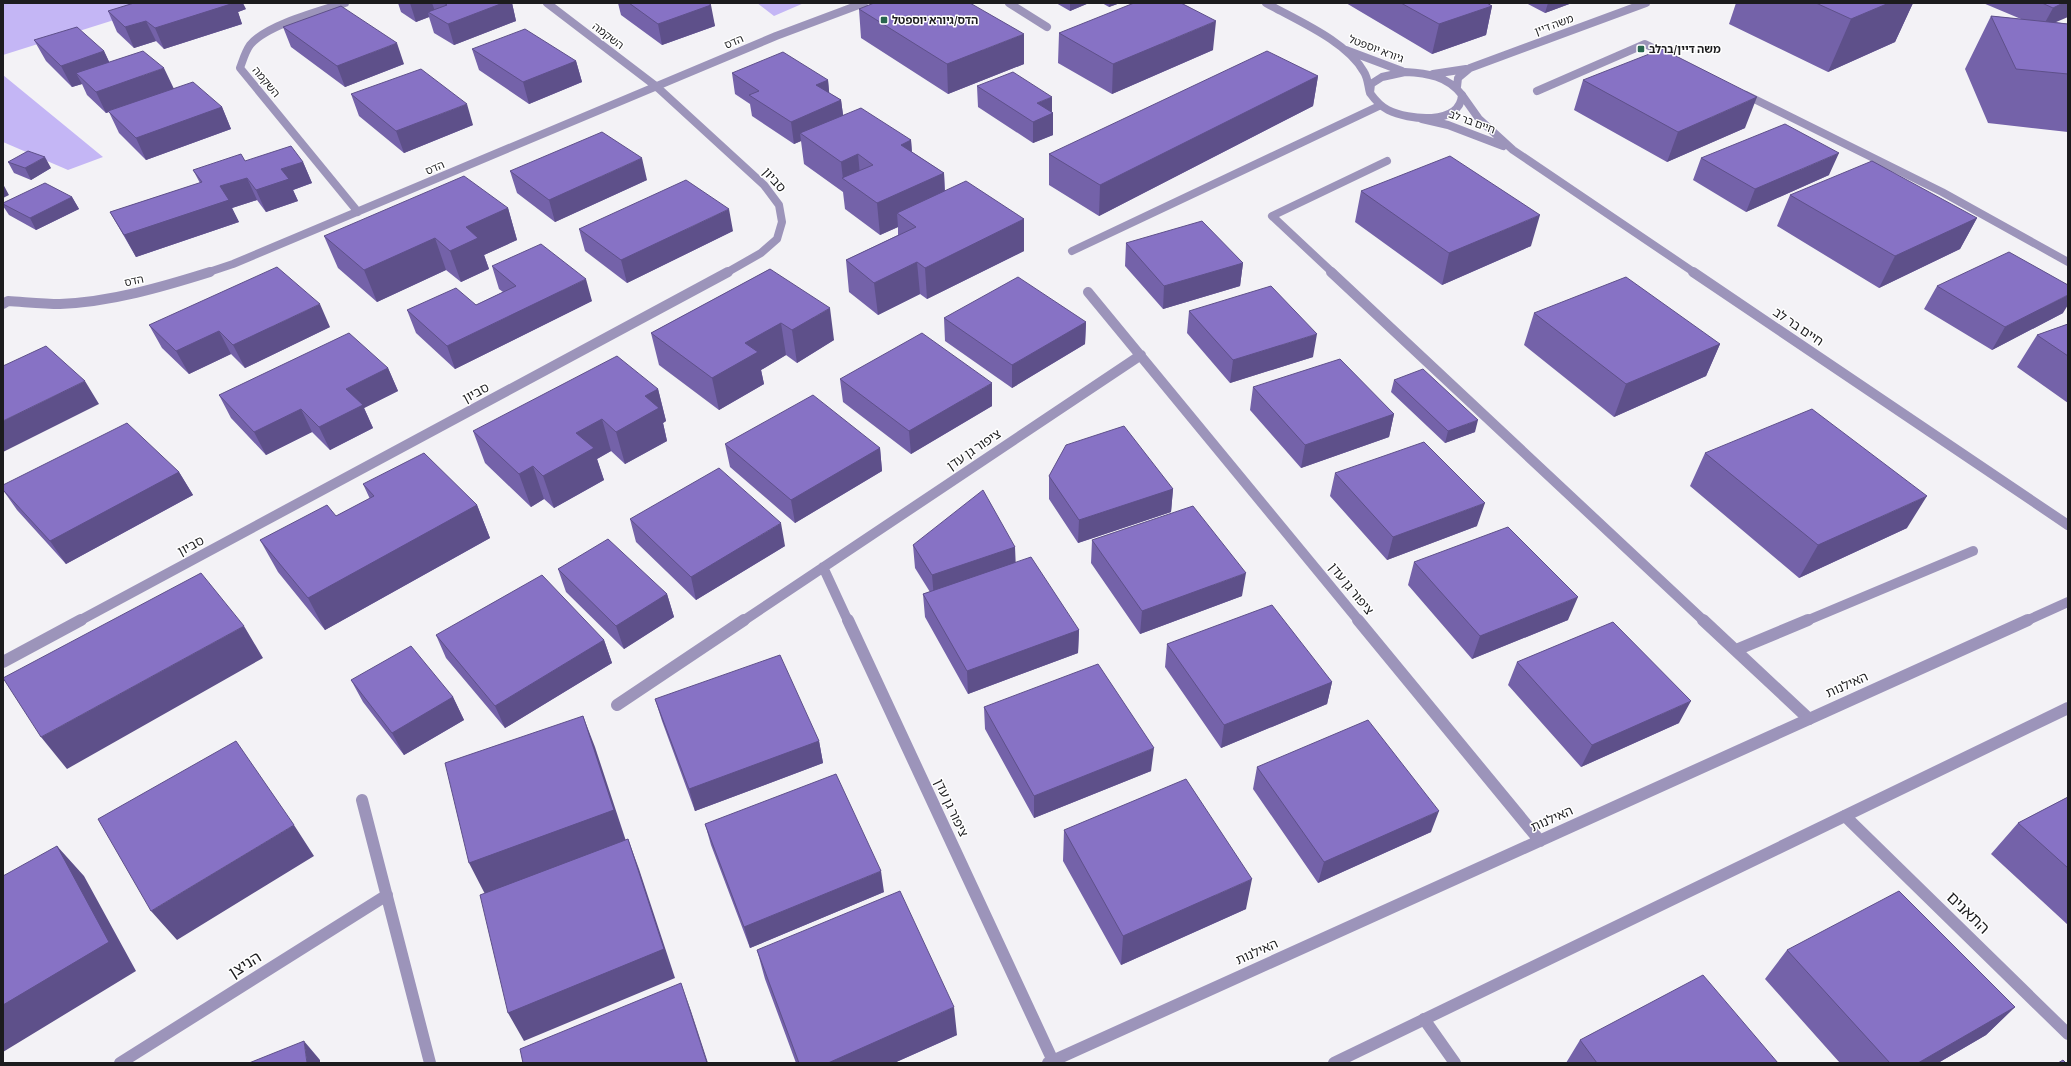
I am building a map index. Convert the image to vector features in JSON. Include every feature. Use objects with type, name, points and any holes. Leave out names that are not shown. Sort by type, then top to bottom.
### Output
[{"type":"street","name":"השקמה","points":[[345,3],[274,29],[252,41],[244,55],[240,68],[358,212]]},
{"type":"street","name":"השקמה","points":[[547,3],[657,87]]},
{"type":"street","name":"הדס","points":[[5,301],[68,303],[125,294],[179,282],[233,264],[776,36],[864,3]]},
{"type":"street","points":[[1009,3],[1047,27]]},
{"type":"street","name":"גיורא יוספטל","points":[[1266,3],[1339,47],[1352,57],[1364,72],[1370,95]]},
{"type":"street","name":"משה דיין","points":[[1428,74],[1470,68],[1646,3]]},
{"type":"street","points":[[1537,91],[1645,44],[1673,58]]},
{"type":"street","name":"גיורא יוספטל","points":[[1339,47],[1405,72]]},
{"type":"street","name":"משה דיין","points":[[1457,87],[1456,83],[1459,75],[1470,68]]},
{"type":"street","points":[[1072,251],[1378,106],[1370,95],[1370,88],[1374,81],[1392,73],[1405,72],[1428,74],[1444,79],[1457,87]]},
{"type":"street","name":"סביון","points":[[3,662],[724,274],[766,248],[777,239],[782,222],[779,205],[764,185],[657,87]]},
{"type":"street","name":"חיים בר לב","points":[[1457,87],[1479,120],[1513,150],[2068,525]]},
{"type":"street","points":[[1737,90],[1942,192],[2068,262]]},
{"type":"street","points":[[1422,119],[1449,114],[1458,109],[1462,103],[1462,95]]},
{"type":"street","name":"חיים בר לב","points":[[1378,106],[1406,117],[1448,125],[1513,150]]},
{"type":"street","points":[[1388,161],[1272,216],[1809,719]]},
{"type":"street","name":"ציפור גן עדן","points":[[1088,292],[1540,841]]},
{"type":"street","name":"ציפור גן עדן","points":[[617,705],[1140,355]]},
{"type":"street","points":[[1736,650],[1973,551]]},
{"type":"street","name":"ציפור גן עדן","points":[[823,567],[1051,1062]]},
{"type":"street","name":"האילנות","points":[[1051,1062],[2068,602]]},
{"type":"street","points":[[1334,1063],[2068,708]]},
{"type":"street","points":[[362,800],[430,1063]]},
{"type":"street","name":"התאנים","points":[[1845,816],[2068,1034]]},
{"type":"street","name":"הניצן","points":[[120,1063],[387,895]]},
{"type":"street","points":[[1424,1020],[1455,1063]]},
{"type":"shaded area","points":[[3,3],[168,3],[3,55]]},
{"type":"shaded area","points":[[757,3],[804,3],[774,16]]},
{"type":"shaded area","points":[[3,75],[103,157],[68,170],[3,142]]},
{"type":"building","points":[[134,3],[234,3],[155,28],[146,21],[125,27],[108,11]]},
{"type":"building","points":[[444,3],[503,3],[448,24],[428,12],[447,5]]},
{"type":"building","points":[[629,3],[708,3],[711,5],[658,24]]},
{"type":"building","points":[[874,3],[970,3],[1024,34],[947,64],[859,9]]},
{"type":"building","points":[[1134,3],[1181,3],[1216,21],[1113,64],[1059,33]]},
{"type":"building","points":[[1401,3],[1487,3],[1492,6],[1439,24]]},
{"type":"building","points":[[1816,3],[1889,3],[1851,19]]},
{"type":"building","points":[[2042,3],[2063,3],[2053,8]]},
{"type":"building","points":[[341,6],[397,43],[337,66],[283,27]]},
{"type":"building","points":[[1991,16],[2068,24],[2068,74],[2016,69]]},
{"type":"building","points":[[77,27],[104,51],[61,66],[34,40]]},
{"type":"building","points":[[525,29],[576,61],[523,82],[472,49]]},
{"type":"building","points":[[1662,49],[1757,97],[1678,132],[1583,80]]},
{"type":"building","points":[[143,51],[164,68],[96,92],[76,73]]},
{"type":"building","points":[[1267,51],[1318,76],[1100,185],[1049,154]]},
{"type":"building","points":[[783,52],[828,80],[816,85],[841,100],[791,122],[749,95],[759,91],[732,73]]},
{"type":"building","points":[[421,69],[467,104],[396,131],[351,94]]},
{"type":"building","points":[[1013,72],[1052,97],[1037,103],[1053,113],[1033,122],[977,86]]},
{"type":"building","points":[[193,82],[222,107],[136,138],[108,111]]},
{"type":"building","points":[[861,108],[911,140],[901,145],[944,173],[877,203],[842,178],[873,165],[858,154],[841,162],[800,133]]},
{"type":"building","points":[[1785,124],[1839,153],[1755,189],[1701,158]]},
{"type":"building","points":[[602,132],[642,158],[549,200],[510,171]]},
{"type":"building","points":[[291,146],[303,162],[281,169],[289,179],[256,190],[247,178],[220,186],[229,200],[124,235],[110,212],[202,182],[193,170],[241,154],[245,161]]},
{"type":"building","points":[[28,151],[45,157],[25,168],[8,162]]},
{"type":"building","points":[[1450,156],[1540,215],[1449,253],[1361,191]]},
{"type":"building","points":[[1872,161],[1977,218],[1895,256],[1790,195]]},
{"type":"building","points":[[464,176],[508,208],[466,227],[478,238],[450,251],[435,238],[364,270],[324,236]]},
{"type":"building","points":[[686,180],[729,209],[621,260],[579,229]]},
{"type":"building","points":[[966,181],[1024,219],[925,268],[917,262],[874,283],[846,260],[916,227],[897,213]]},
{"type":"building","points":[[45,183],[72,197],[30,218],[3,204],[3,203]]},
{"type":"building","points":[[1202,221],[1243,263],[1164,286],[1126,243]]},
{"type":"building","points":[[541,244],[586,279],[447,346],[407,310],[456,288],[476,305],[516,286],[492,266]]},
{"type":"building","points":[[2009,252],[2068,285],[2068,295],[2005,327],[1937,286]]},
{"type":"building","points":[[277,267],[320,304],[233,345],[219,331],[176,351],[149,325]]},
{"type":"building","points":[[770,269],[830,308],[792,330],[781,323],[745,343],[758,352],[712,378],[651,333]]},
{"type":"building","points":[[1018,277],[1086,322],[1012,365],[944,318]]},
{"type":"building","points":[[1626,277],[1720,344],[1626,384],[1534,313]]},
{"type":"building","points":[[1271,286],[1317,334],[1233,360],[1189,311]]},
{"type":"building","points":[[2068,324],[2068,356],[2037,335]]},
{"type":"building","points":[[349,333],[388,368],[346,389],[363,405],[319,427],[301,409],[254,432],[219,395]]},
{"type":"building","points":[[922,333],[992,383],[909,431],[840,379]]},
{"type":"building","points":[[46,346],[85,381],[3,421],[3,366]]},
{"type":"building","points":[[617,356],[658,389],[645,396],[659,408],[616,432],[602,419],[576,433],[594,448],[543,476],[533,466],[519,474],[473,431]]},
{"type":"building","points":[[1340,359],[1394,414],[1305,445],[1253,387]]},
{"type":"building","points":[[1423,369],[1478,420],[1448,431],[1394,380]]},
{"type":"building","points":[[813,395],[880,448],[791,500],[725,444]]},
{"type":"building","points":[[1812,409],[1927,496],[1818,545],[1705,453]]},
{"type":"building","points":[[127,423],[179,472],[50,541],[3,490],[3,485]]},
{"type":"building","points":[[1124,426],[1173,489],[1079,520],[1049,476],[1066,445]]},
{"type":"building","points":[[1424,442],[1485,503],[1393,537],[1335,473]]},
{"type":"building","points":[[424,453],[477,505],[308,598],[260,540],[327,505],[336,516],[374,496],[363,484]]},
{"type":"building","points":[[719,468],[781,523],[691,577],[630,519]]},
{"type":"building","points":[[983,490],[1015,547],[932,575],[913,545]]},
{"type":"building","points":[[1193,506],[1246,573],[1142,611],[1092,540]]},
{"type":"building","points":[[1508,527],[1578,597],[1480,636],[1414,562]]},
{"type":"building","points":[[608,539],[667,594],[616,626],[558,569]]},
{"type":"building","points":[[1031,557],[1079,630],[967,671],[923,594]]},
{"type":"building","points":[[201,573],[244,626],[41,737],[3,678]]},
{"type":"building","points":[[542,575],[604,640],[495,706],[436,635]]},
{"type":"building","points":[[1272,605],[1332,682],[1224,725],[1167,644]]},
{"type":"building","points":[[1613,622],[1691,701],[1592,745],[1517,662]]},
{"type":"building","points":[[411,646],[453,697],[392,733],[351,680]]},
{"type":"building","points":[[780,655],[819,741],[689,789],[655,699]]},
{"type":"building","points":[[1098,664],[1154,748],[1034,796],[984,707]]},
{"type":"building","points":[[583,716],[614,810],[469,863],[445,763]]},
{"type":"building","points":[[1368,720],[1439,811],[1324,862],[1257,767]]},
{"type":"building","points":[[236,741],[294,825],[151,911],[98,819]]},
{"type":"building","points":[[836,774],[881,871],[744,927],[705,824]]},
{"type":"building","points":[[1186,779],[1252,879],[1123,936],[1064,830]]},
{"type":"building","points":[[2068,797],[2068,868],[2018,823]]},
{"type":"building","points":[[628,839],[664,949],[508,1013],[480,895]]},
{"type":"building","points":[[57,846],[109,942],[3,1005],[3,876]]},
{"type":"building","points":[[900,891],[954,1007],[828,1063],[799,1063],[757,950]]},
{"type":"building","points":[[1899,891],[2015,1007],[1918,1063],[1890,1063],[1787,950]]},
{"type":"building","points":[[1703,975],[1778,1063],[1597,1063],[1580,1040]]},
{"type":"building","points":[[681,983],[707,1063],[523,1063],[520,1049]]},
{"type":"building","points":[[304,1041],[307,1063],[249,1063]]},
{"type":"building","points":[[2063,1060],[2066,1063],[2058,1063]]},
{"type":"place","name":"הדס/גיורא יוספטל","points":[[884,20]]},
{"type":"place","name":"משה דיין/ברלב","points":[[1641,49]]}]
